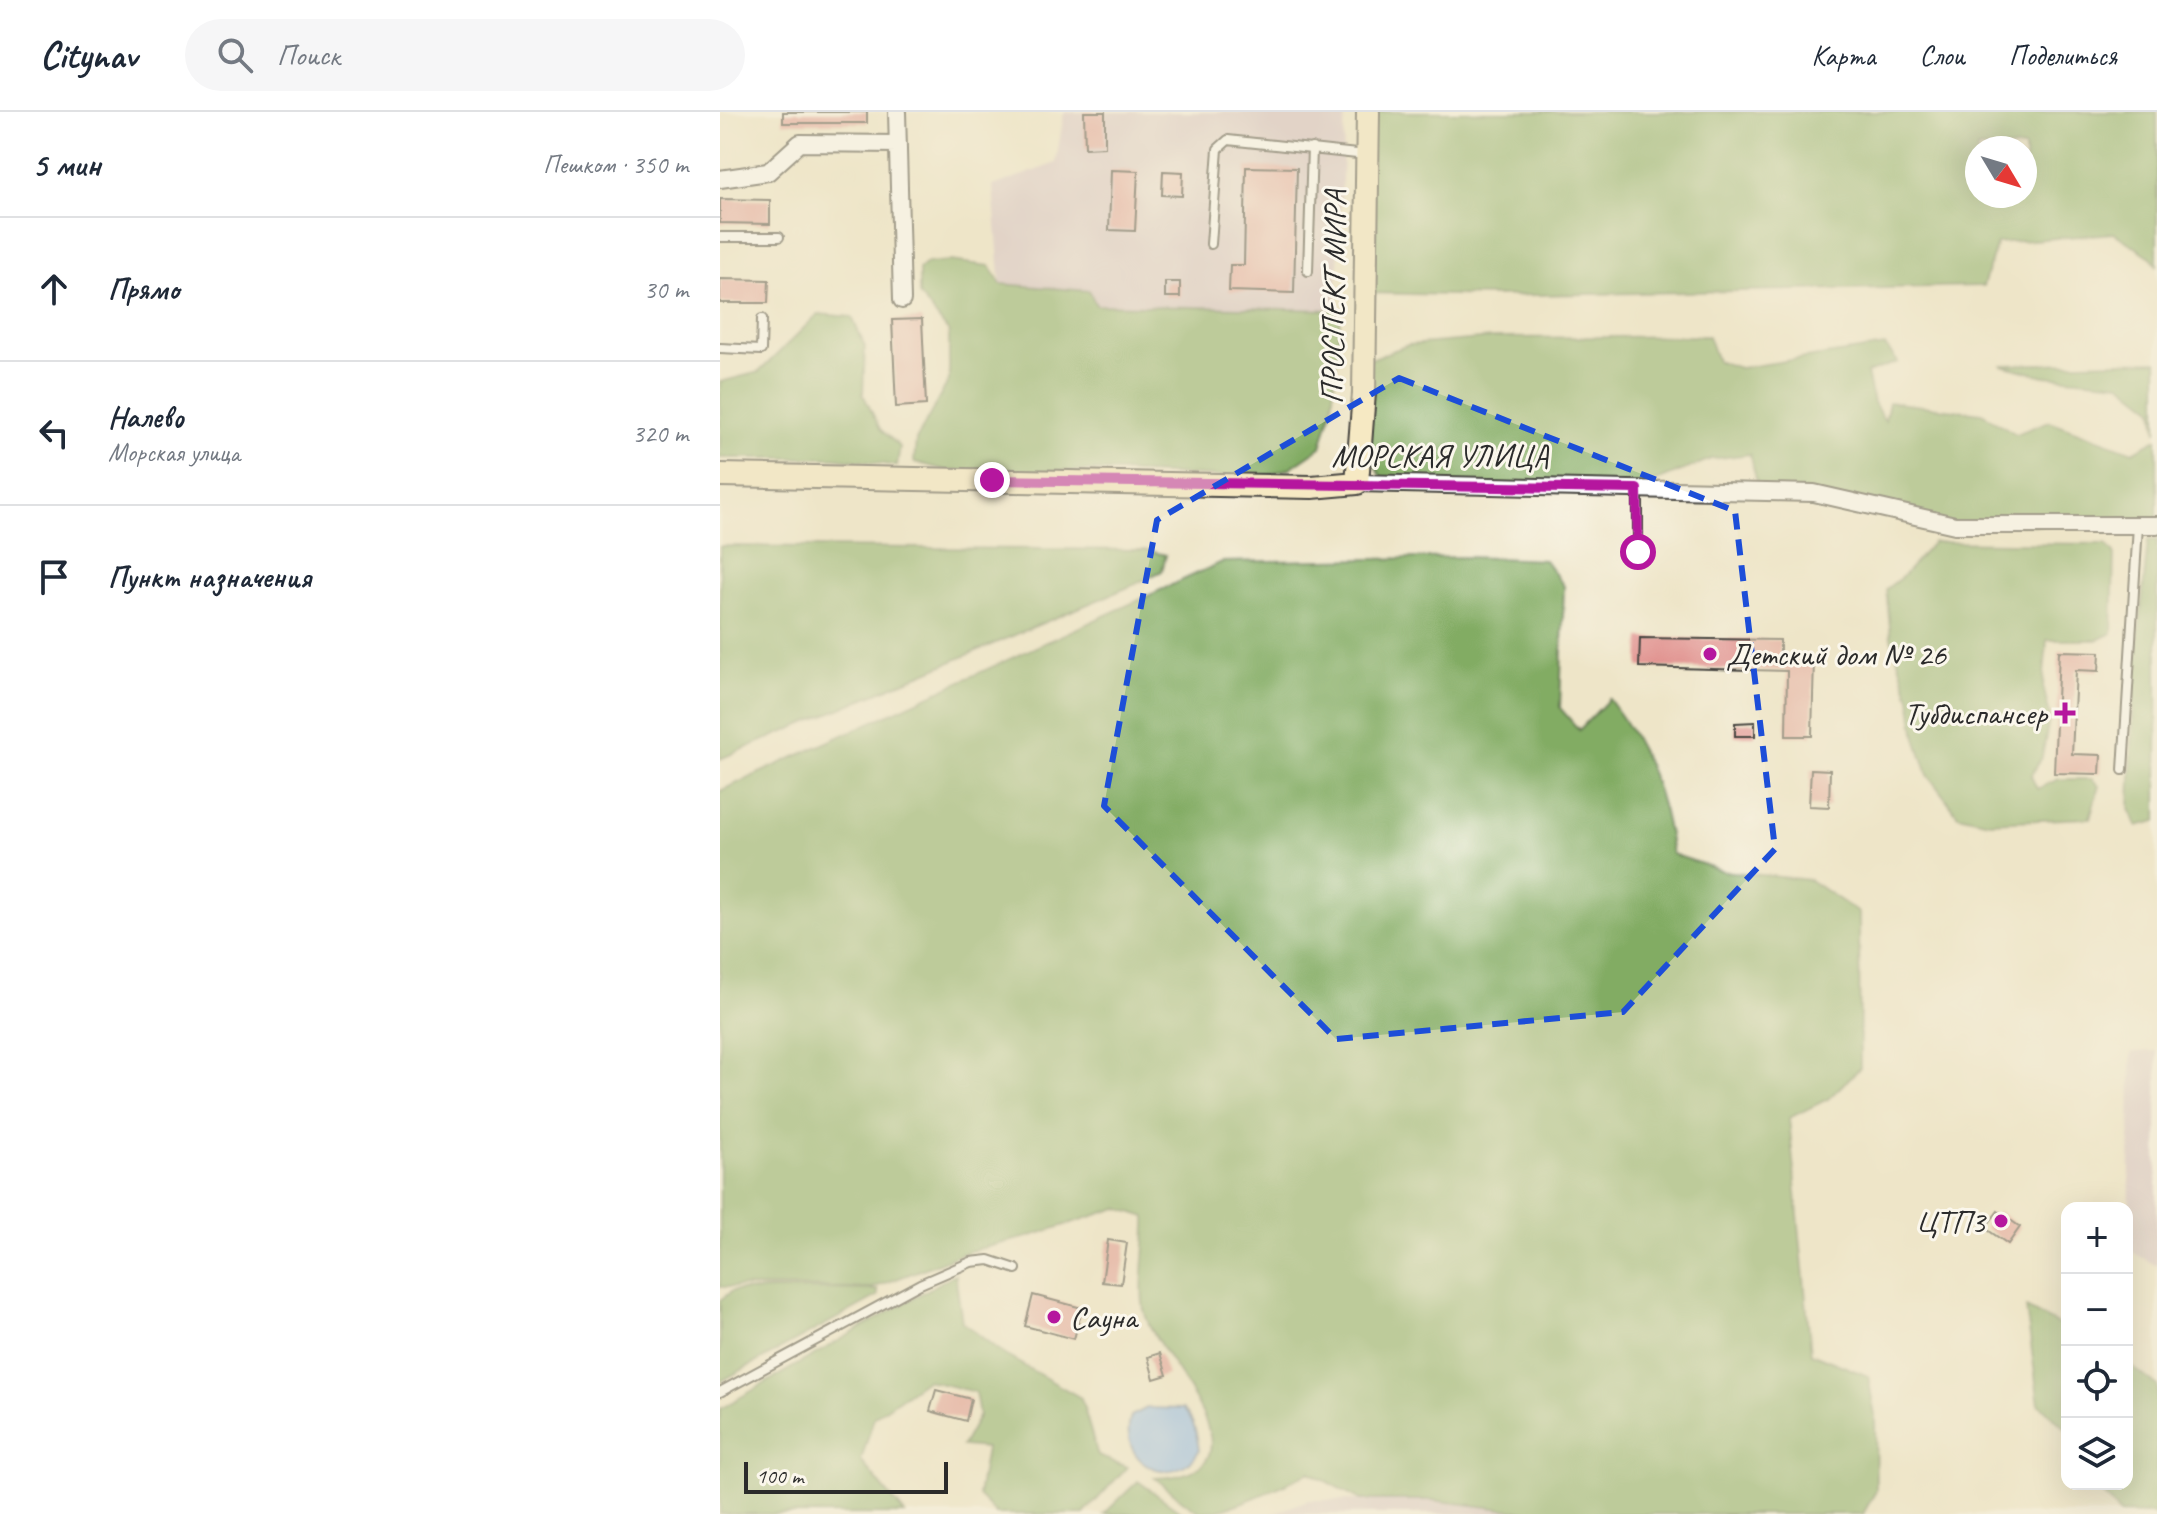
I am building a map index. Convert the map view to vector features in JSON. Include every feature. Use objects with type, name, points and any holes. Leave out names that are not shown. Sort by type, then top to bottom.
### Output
[{"type":"main road","name":"ПРОСПЕКТ МИРА","points":[[1357,483],[1363,419],[1368,112]]},
{"type":"main road","name":"МОРСКАЯ УЛИЦА","points":[[720,475],[1312,487],[1357,483]]},
{"type":"street","points":[[897,112],[902,300]]},
{"type":"street","points":[[720,179],[768,172],[800,143],[898,144]]},
{"type":"street","name":"МОРСКАЯ УЛИЦА","points":[[1357,483],[1814,493],[1955,525],[2157,525]]},
{"type":"lane","points":[[1211,244],[1218,149],[1228,140],[1367,155]]},
{"type":"lane","points":[[1308,271],[1312,148]]},
{"type":"lane","points":[[720,237],[779,237]]},
{"type":"lane","points":[[720,348],[761,350],[762,319]]},
{"type":"lane","points":[[1637,489],[1638,552]]},
{"type":"lane","points":[[2123,770],[2138,525]]},
{"type":"lane","points":[[720,1392],[920,1284],[971,1262],[989,1260],[1016,1269]]},
{"type":"highlighted area","points":[[1399,378],[1735,511],[1775,849],[1623,1012],[1336,1039],[1104,806],[1157,520]]},
{"type":"shaded area","points":[[1064,112],[1345,112],[1336,310],[1002,303],[993,186],[1056,163]]},
{"type":"shaded area","points":[[2157,1051],[2157,1266],[2133,1252],[2133,1202],[2129,1202],[2131,1052]]},
{"type":"shaded area","points":[[1308,1500],[1432,1500],[1543,1514],[1272,1514]]},
{"type":"green space","points":[[1368,112],[2157,112],[2157,266],[2152,258],[2114,233],[1997,243],[1983,286],[1495,296],[1365,293]]},
{"type":"green space","points":[[950,261],[990,266],[1001,284],[1089,291],[1096,305],[1336,310],[1340,321],[1332,408],[1321,447],[1290,468],[1260,478],[1094,471],[949,471],[914,462],[916,440],[949,380],[949,332],[919,295],[919,269],[926,263]]},
{"type":"green space","points":[[818,314],[852,317],[865,347],[863,394],[880,429],[900,447],[897,466],[836,458],[720,458],[720,382],[759,372]]},
{"type":"green space","points":[[1708,336],[1717,361],[1740,368],[1885,346],[1898,362],[1867,373],[1873,402],[1885,421],[1889,402],[1982,413],[2016,434],[2049,421],[2133,452],[2157,439],[2157,525],[1955,525],[1759,491],[1750,454],[1711,459],[1637,489],[1386,484],[1362,445],[1365,361],[1408,345],[1493,338]]},
{"type":"green space","points":[[2157,361],[2157,432],[2154,409],[2121,383],[2044,376],[2001,365]]},
{"type":"green space","points":[[2148,540],[2157,540],[2157,821],[2137,826],[2130,809],[2134,684]]},
{"type":"green space","points":[[1933,542],[2106,544],[2114,553],[2112,633],[2097,640],[2047,640],[2043,686],[2050,715],[2042,757],[2031,776],[2037,789],[2059,779],[2092,779],[2099,786],[2090,818],[1989,822],[1958,815],[1928,775],[1916,738],[1910,698],[1891,638],[1886,589],[1903,576]]},
{"type":"green space","points":[[720,546],[1146,550],[1166,555],[1162,571],[1131,586],[720,759]]},
{"type":"green space","points":[[1468,557],[1545,560],[1564,586],[1560,708],[1579,730],[1609,699],[1633,735],[1651,772],[1664,812],[1672,854],[1723,871],[1810,880],[1859,913],[1860,1068],[1828,1099],[1789,1118],[1811,1353],[1868,1376],[1875,1416],[1876,1491],[1863,1514],[1543,1514],[1432,1500],[1361,1500],[1309,1472],[1239,1503],[1200,1512],[1155,1478],[1191,1471],[1208,1457],[1210,1436],[1201,1410],[1153,1331],[1144,1310],[1142,1288],[1146,1217],[1118,1208],[1028,1237],[970,1251],[873,1288],[720,1287],[720,791],[1222,562]]},
{"type":"green space","points":[[955,1274],[962,1322],[1005,1355],[1081,1398],[1098,1456],[1127,1467],[1084,1514],[996,1514],[978,1496],[986,1448],[962,1446],[979,1415],[975,1392],[926,1380],[874,1417],[861,1461],[905,1514],[720,1514],[720,1409]]},
{"type":"green space","points":[[878,1290],[878,1296],[720,1382],[720,1300],[732,1291]]},
{"type":"green space","points":[[2026,1308],[2061,1326],[2061,1424],[2039,1404]]},
{"type":"green space","points":[[2133,1368],[2157,1386],[2157,1514],[2119,1513],[2099,1490],[2133,1490]]},
{"type":"green space","points":[[1138,1481],[1184,1514],[1104,1514]]},
{"type":"water","points":[[1147,1408],[1183,1409],[1190,1418],[1199,1451],[1188,1463],[1176,1469],[1163,1470],[1139,1459],[1129,1433],[1131,1416]]},
{"type":"building","points":[[783,112],[867,112],[867,123],[783,123]]},
{"type":"building","points":[[1084,112],[1105,112],[1105,147],[1085,148]]},
{"type":"building","points":[[1246,167],[1297,168],[1294,293],[1229,291],[1230,265],[1244,265]]},
{"type":"building","points":[[1111,170],[1138,171],[1135,231],[1109,230]]},
{"type":"building","points":[[1163,171],[1183,172],[1182,196],[1162,195]]},
{"type":"building","points":[[720,199],[770,200],[770,224],[720,223]]},
{"type":"building","points":[[720,279],[769,280],[768,303],[720,303]]},
{"type":"building","points":[[1165,282],[1180,282],[1180,297],[1165,297]]},
{"type":"building","points":[[922,319],[926,405],[896,407],[892,320]]},
{"type":"building","name":"Детский дом № 26","points":[[1640,638],[1780,640],[1780,657],[1814,658],[1812,736],[1786,736],[1787,671],[1639,667]]},
{"type":"building","name":"Тубдиспансер","points":[[2059,651],[2100,652],[2099,671],[2076,670],[2072,754],[2101,755],[2100,774],[2054,773]]},
{"type":"building","points":[[1755,722],[1755,736],[1735,736],[1735,723]]},
{"type":"building","points":[[1811,769],[1830,770],[1829,807],[1809,806]]},
{"type":"building","name":"ЦТП3","points":[[1998,1211],[2020,1227],[2008,1244],[1985,1228]]},
{"type":"building","points":[[1108,1240],[1127,1243],[1121,1284],[1102,1282]]},
{"type":"building","name":"Сауна","points":[[1033,1295],[1082,1308],[1074,1339],[1025,1326]]},
{"type":"building","points":[[1160,1353],[1167,1375],[1154,1379],[1148,1357]]},
{"type":"building","points":[[936,1390],[971,1399],[966,1421],[930,1411]]},
{"type":"place","name":"Детский дом № 26","points":[[1710,654]]},
{"type":"place","name":"Тубдиспансер","points":[[2065,713]]},
{"type":"place","name":"ЦТП3","points":[[2001,1221]]},
{"type":"place","name":"Сауна","points":[[1054,1317]]},
{"type":"route","points":[[992,480],[1312,487],[1357,483],[1637,489],[1638,552]]}]
